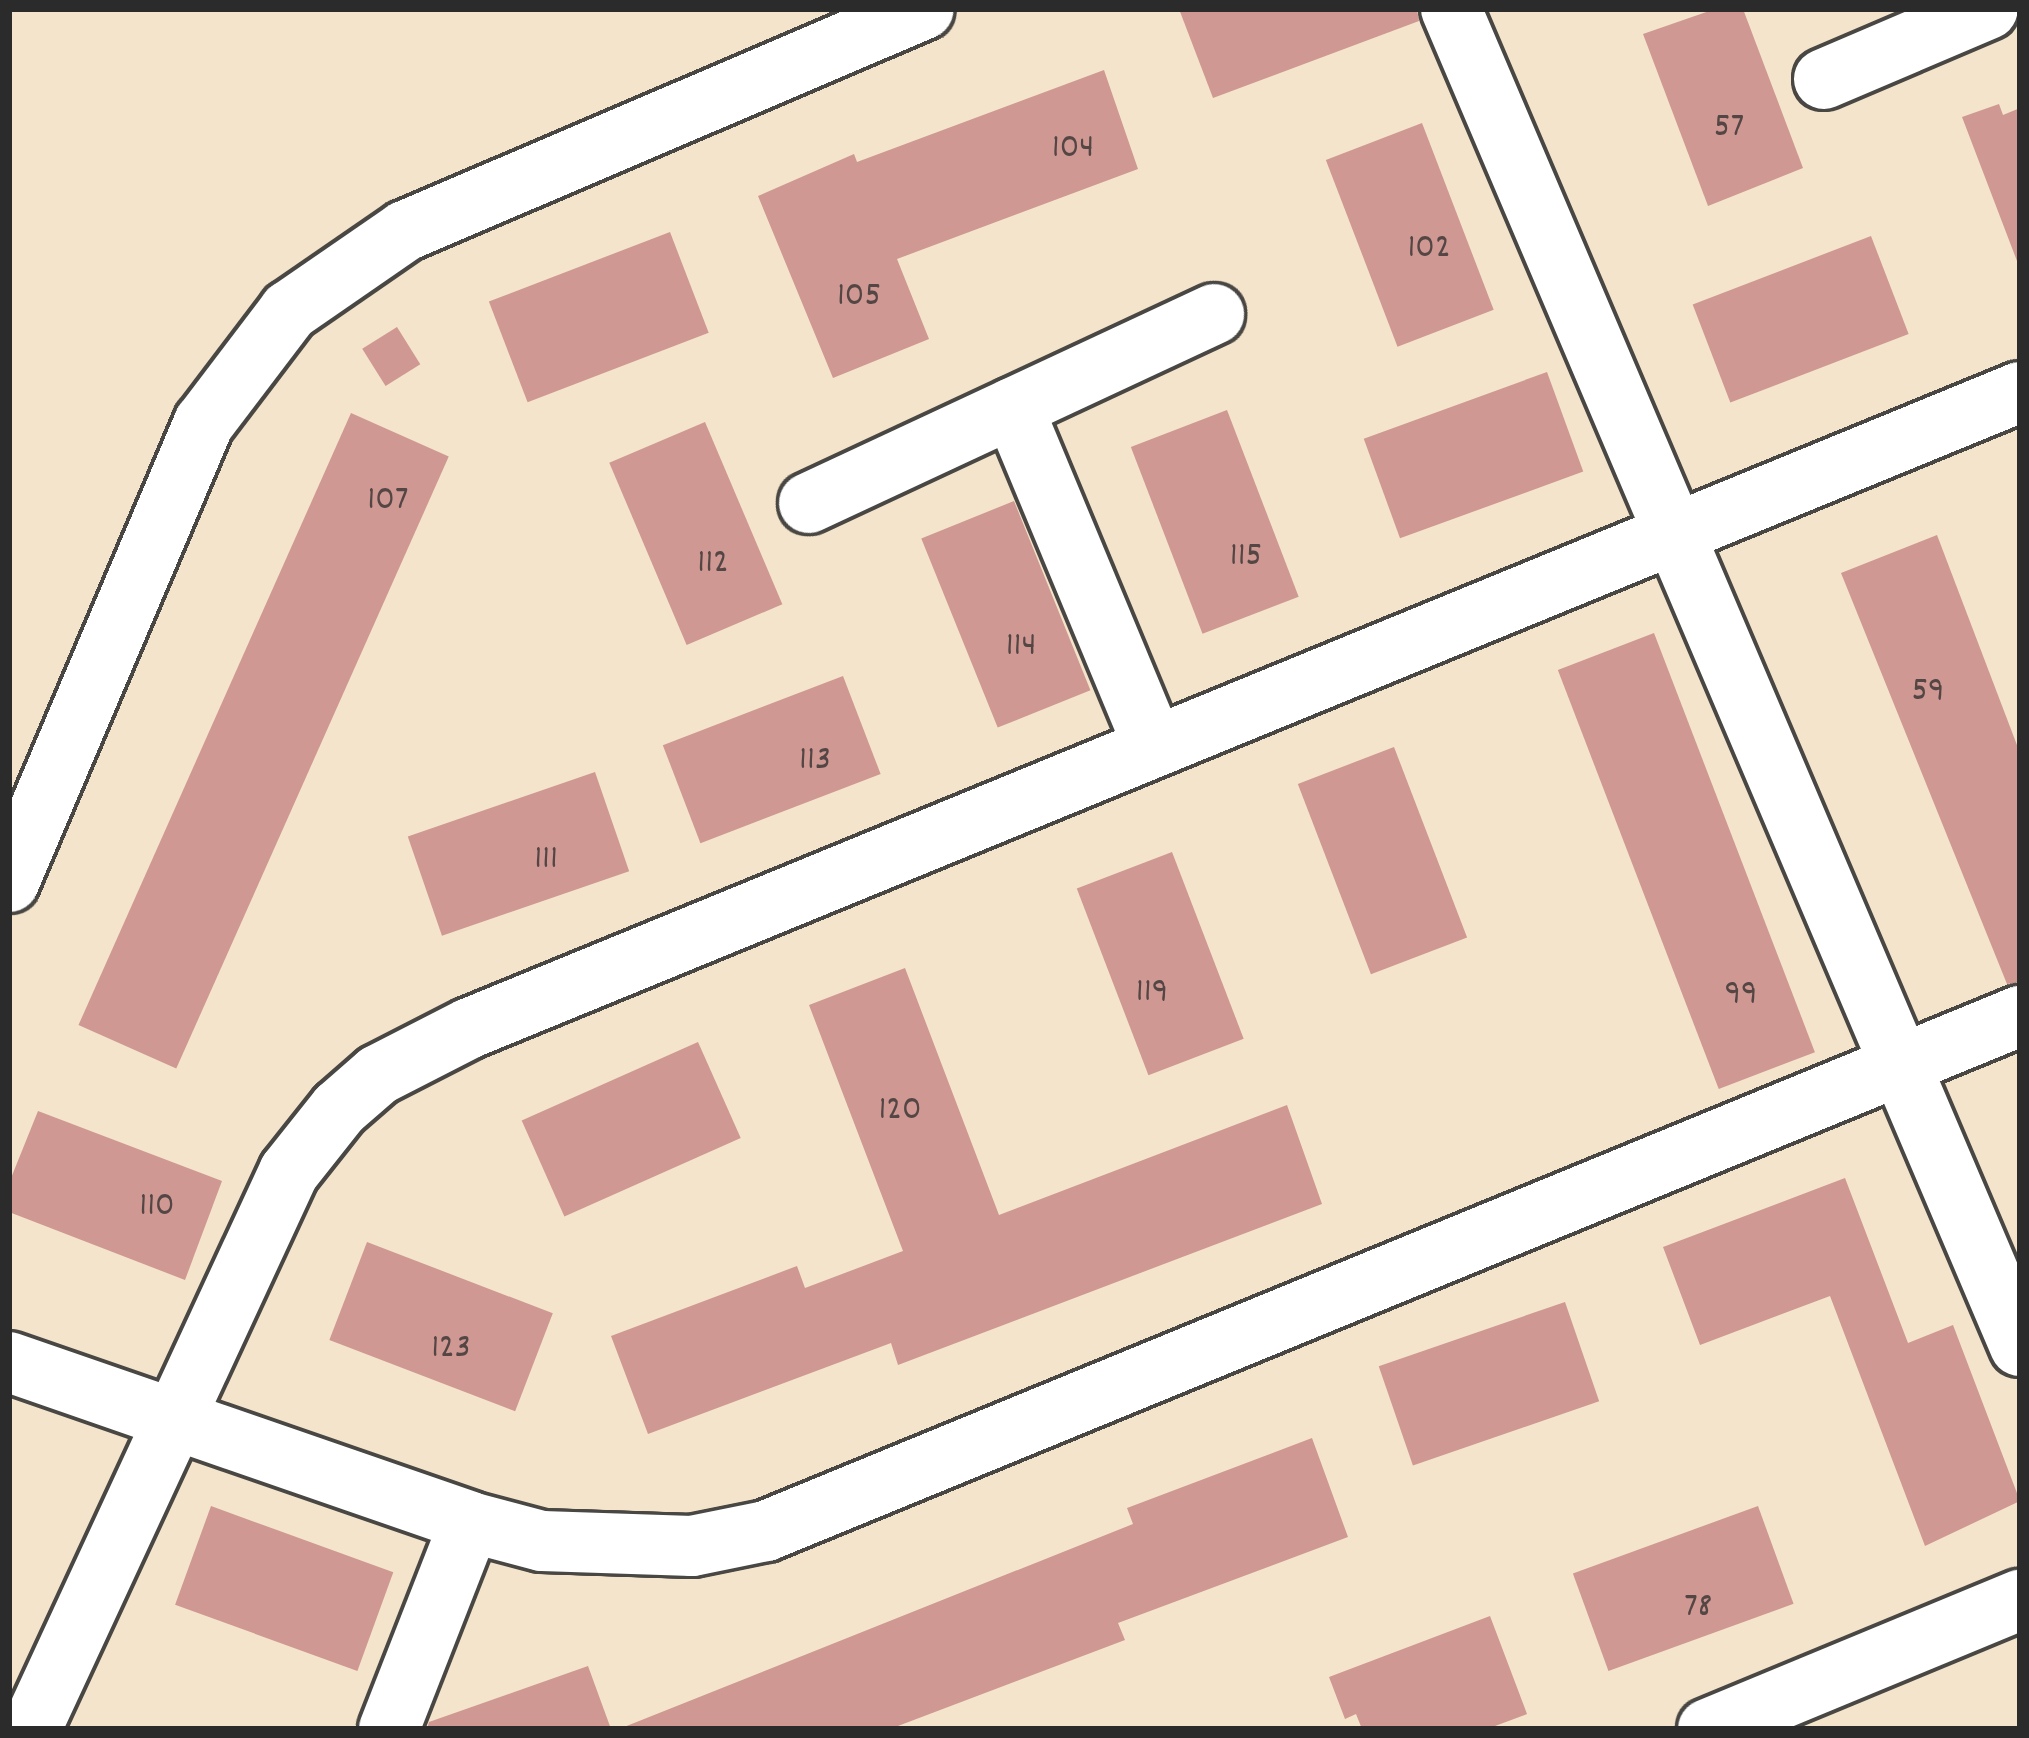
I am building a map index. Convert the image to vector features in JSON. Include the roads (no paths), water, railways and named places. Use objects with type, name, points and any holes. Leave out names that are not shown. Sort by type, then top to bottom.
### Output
[{"type":"street","points":[[9,882],[204,423],[289,311],[405,231],[924,9]]},
{"type":"street","points":[[1451,9],[2020,1346]]},
{"type":"street","points":[[1824,80],[1988,9]]},
{"type":"street","points":[[809,503],[1214,314]]},
{"type":"street","points":[[31,1729],[289,1172],[338,1109],[378,1076],[470,1028],[1673,530],[2020,392]]},
{"type":"street","points":[[1013,408],[1153,745]]},
{"type":"street","points":[[9,1362],[171,1424],[470,1522],[617,1549],[692,1546],[766,1531],[2020,1016]]},
{"type":"street","points":[[389,1729],[470,1522]]},
{"type":"street","points":[[1708,1729],[2020,1600]]}]
